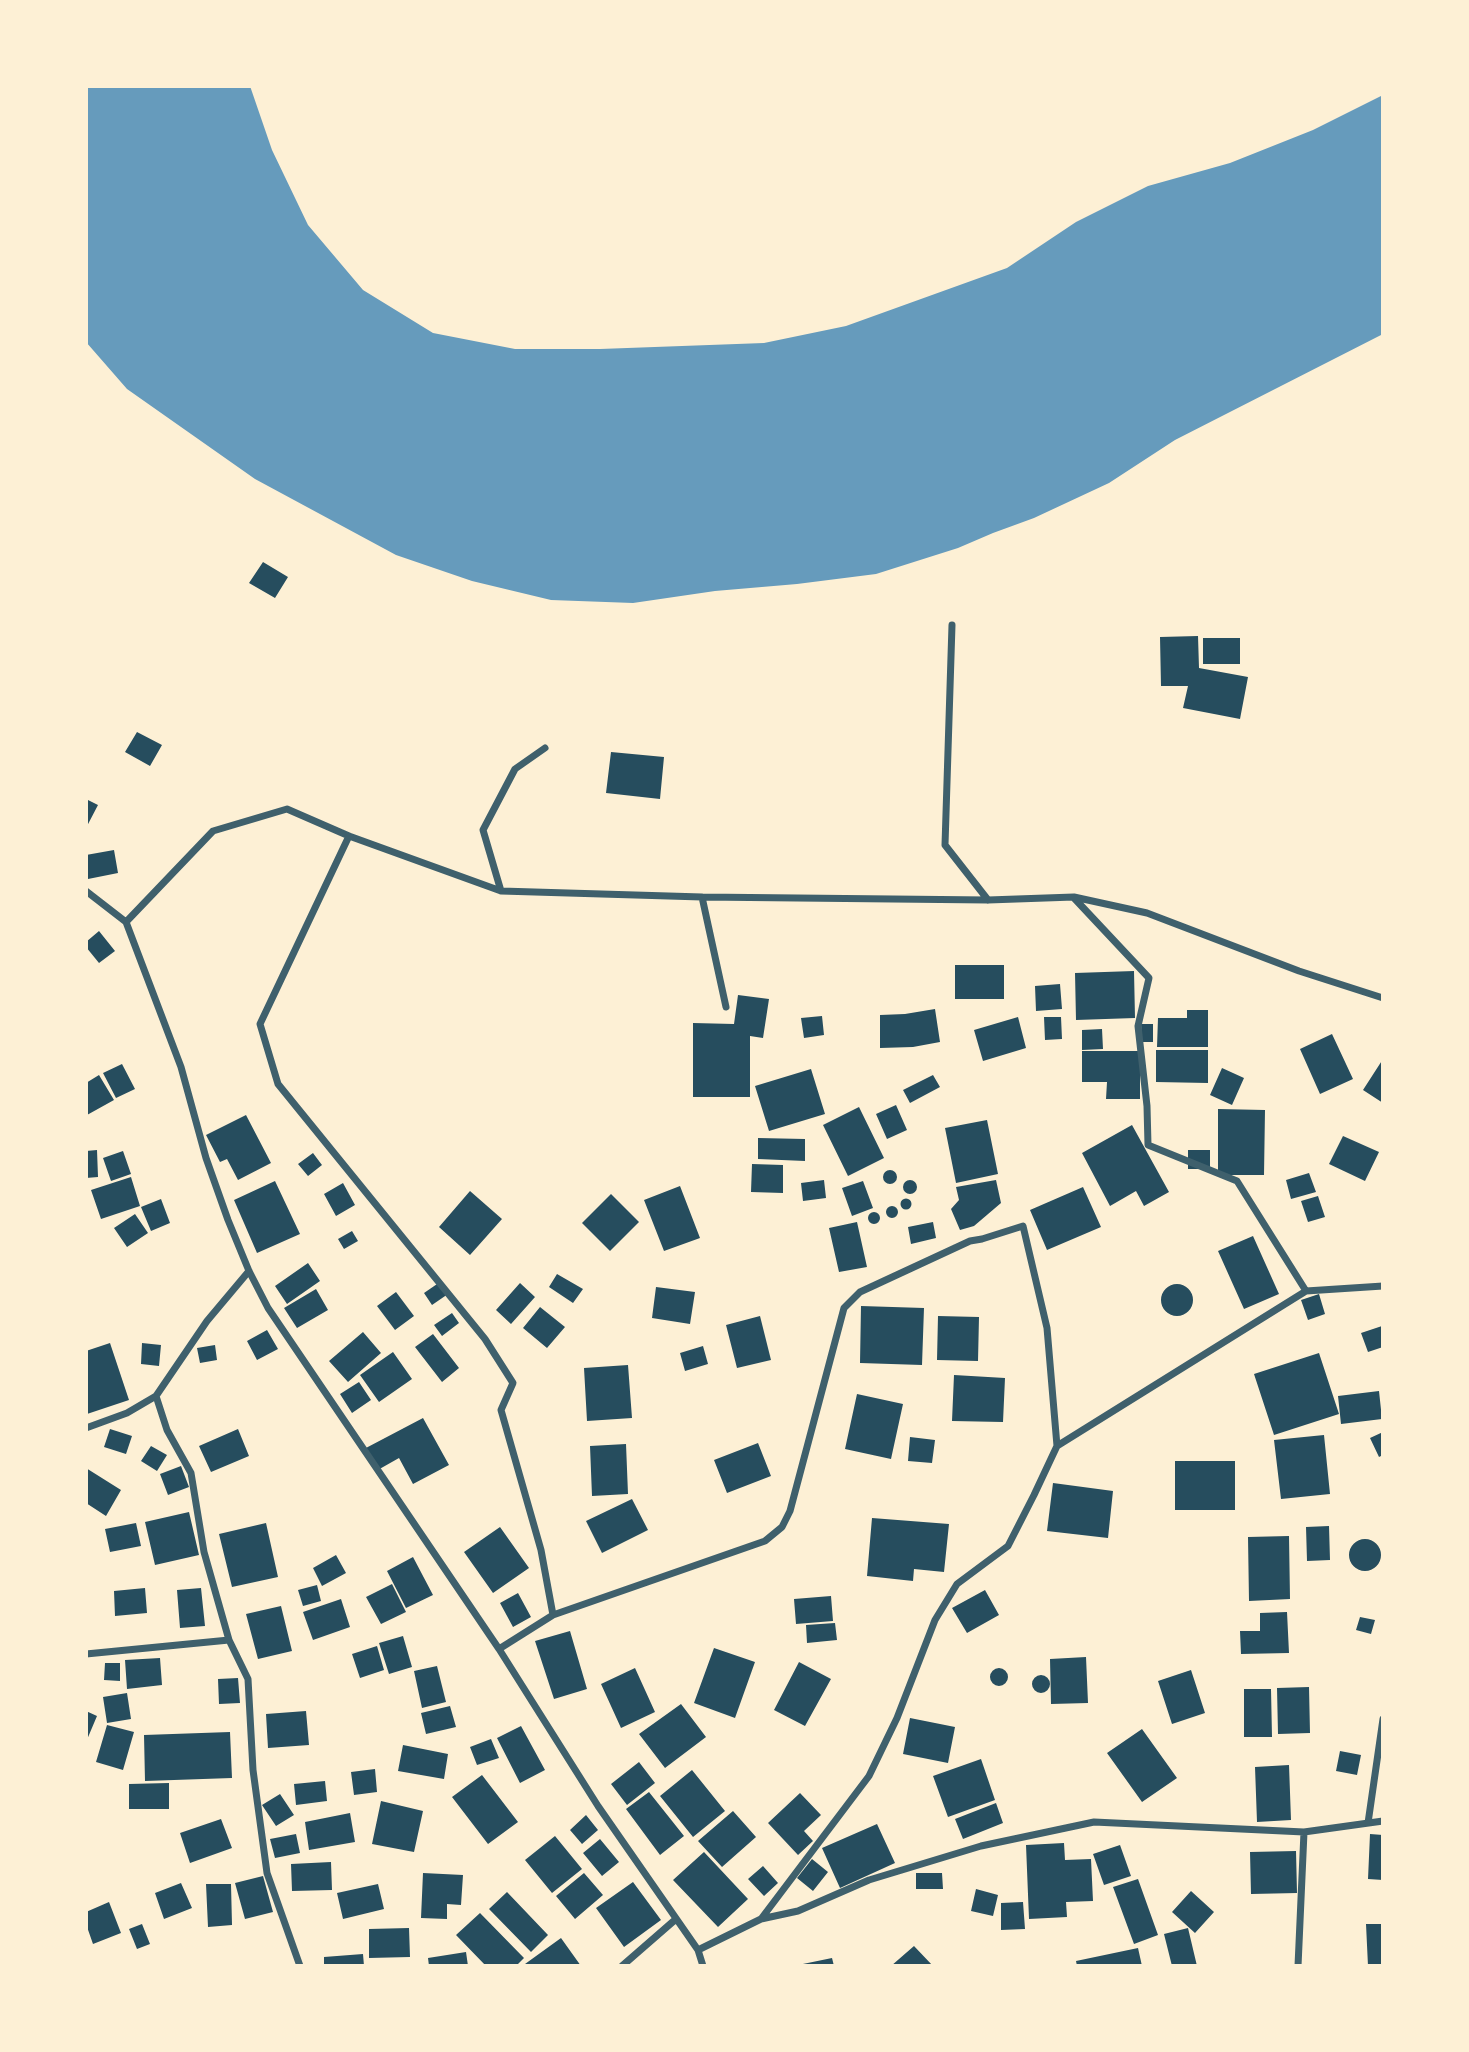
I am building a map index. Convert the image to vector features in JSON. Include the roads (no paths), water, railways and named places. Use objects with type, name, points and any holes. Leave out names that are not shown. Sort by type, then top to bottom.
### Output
[{"type":"street","points":[[952,625],[945,845],[988,900]]},
{"type":"street","points":[[501,891],[483,830],[515,769],[545,748]]},
{"type":"street","points":[[126,922],[213,831],[287,809],[349,836],[501,891],[702,897],[988,900],[1074,897],[1147,913],[1299,971],[1383,998]]},
{"type":"street","points":[[349,836],[260,1024],[278,1084],[485,1339],[513,1383],[501,1410],[541,1550],[552,1615]]},
{"type":"street","points":[[86,891],[126,922],[181,1067],[206,1158],[228,1220],[268,1308],[499,1649],[598,1806],[698,1950],[702,1966]]},
{"type":"street","points":[[702,897],[726,1007]]},
{"type":"street","points":[[1074,897],[1149,978],[1138,1026],[1147,1106],[1148,1145],[1237,1181],[1306,1291]]},
{"type":"street","points":[[499,1649],[552,1615],[765,1541],[782,1527],[790,1511],[844,1308],[860,1292],[970,1241],[1023,1226],[1047,1328],[1057,1446],[1007,1546],[957,1584],[935,1620],[897,1718],[869,1776],[761,1919]]},
{"type":"street","points":[[86,1428],[127,1413],[156,1396],[206,1321],[249,1271]]},
{"type":"street","points":[[1057,1446],[1306,1291],[1383,1286]]},
{"type":"street","points":[[156,1396],[167,1430],[191,1473],[204,1552],[229,1640],[248,1679],[253,1770],[267,1873],[300,1966]]},
{"type":"street","points":[[86,1654],[229,1640]]},
{"type":"street","points":[[1368,1824],[1383,1719]]},
{"type":"street","points":[[698,1950],[761,1919],[798,1911],[869,1880],[981,1846],[1094,1822],[1304,1832],[1383,1821]]},
{"type":"street","points":[[1298,1966],[1304,1832]]},
{"type":"street","points":[[622,1966],[676,1919]]},
{"type":"water","points":[[86,86],[250,86],[272,150],[308,225],[363,290],[433,333],[515,349],[764,343],[846,326],[1007,268],[1076,222],[1148,186],[1230,163],[1313,130],[1383,95],[1383,334],[1175,440],[1109,483],[1034,518],[958,548],[876,574],[715,591],[633,603],[551,600],[472,581],[396,555],[255,479],[127,389],[86,342]]}]
